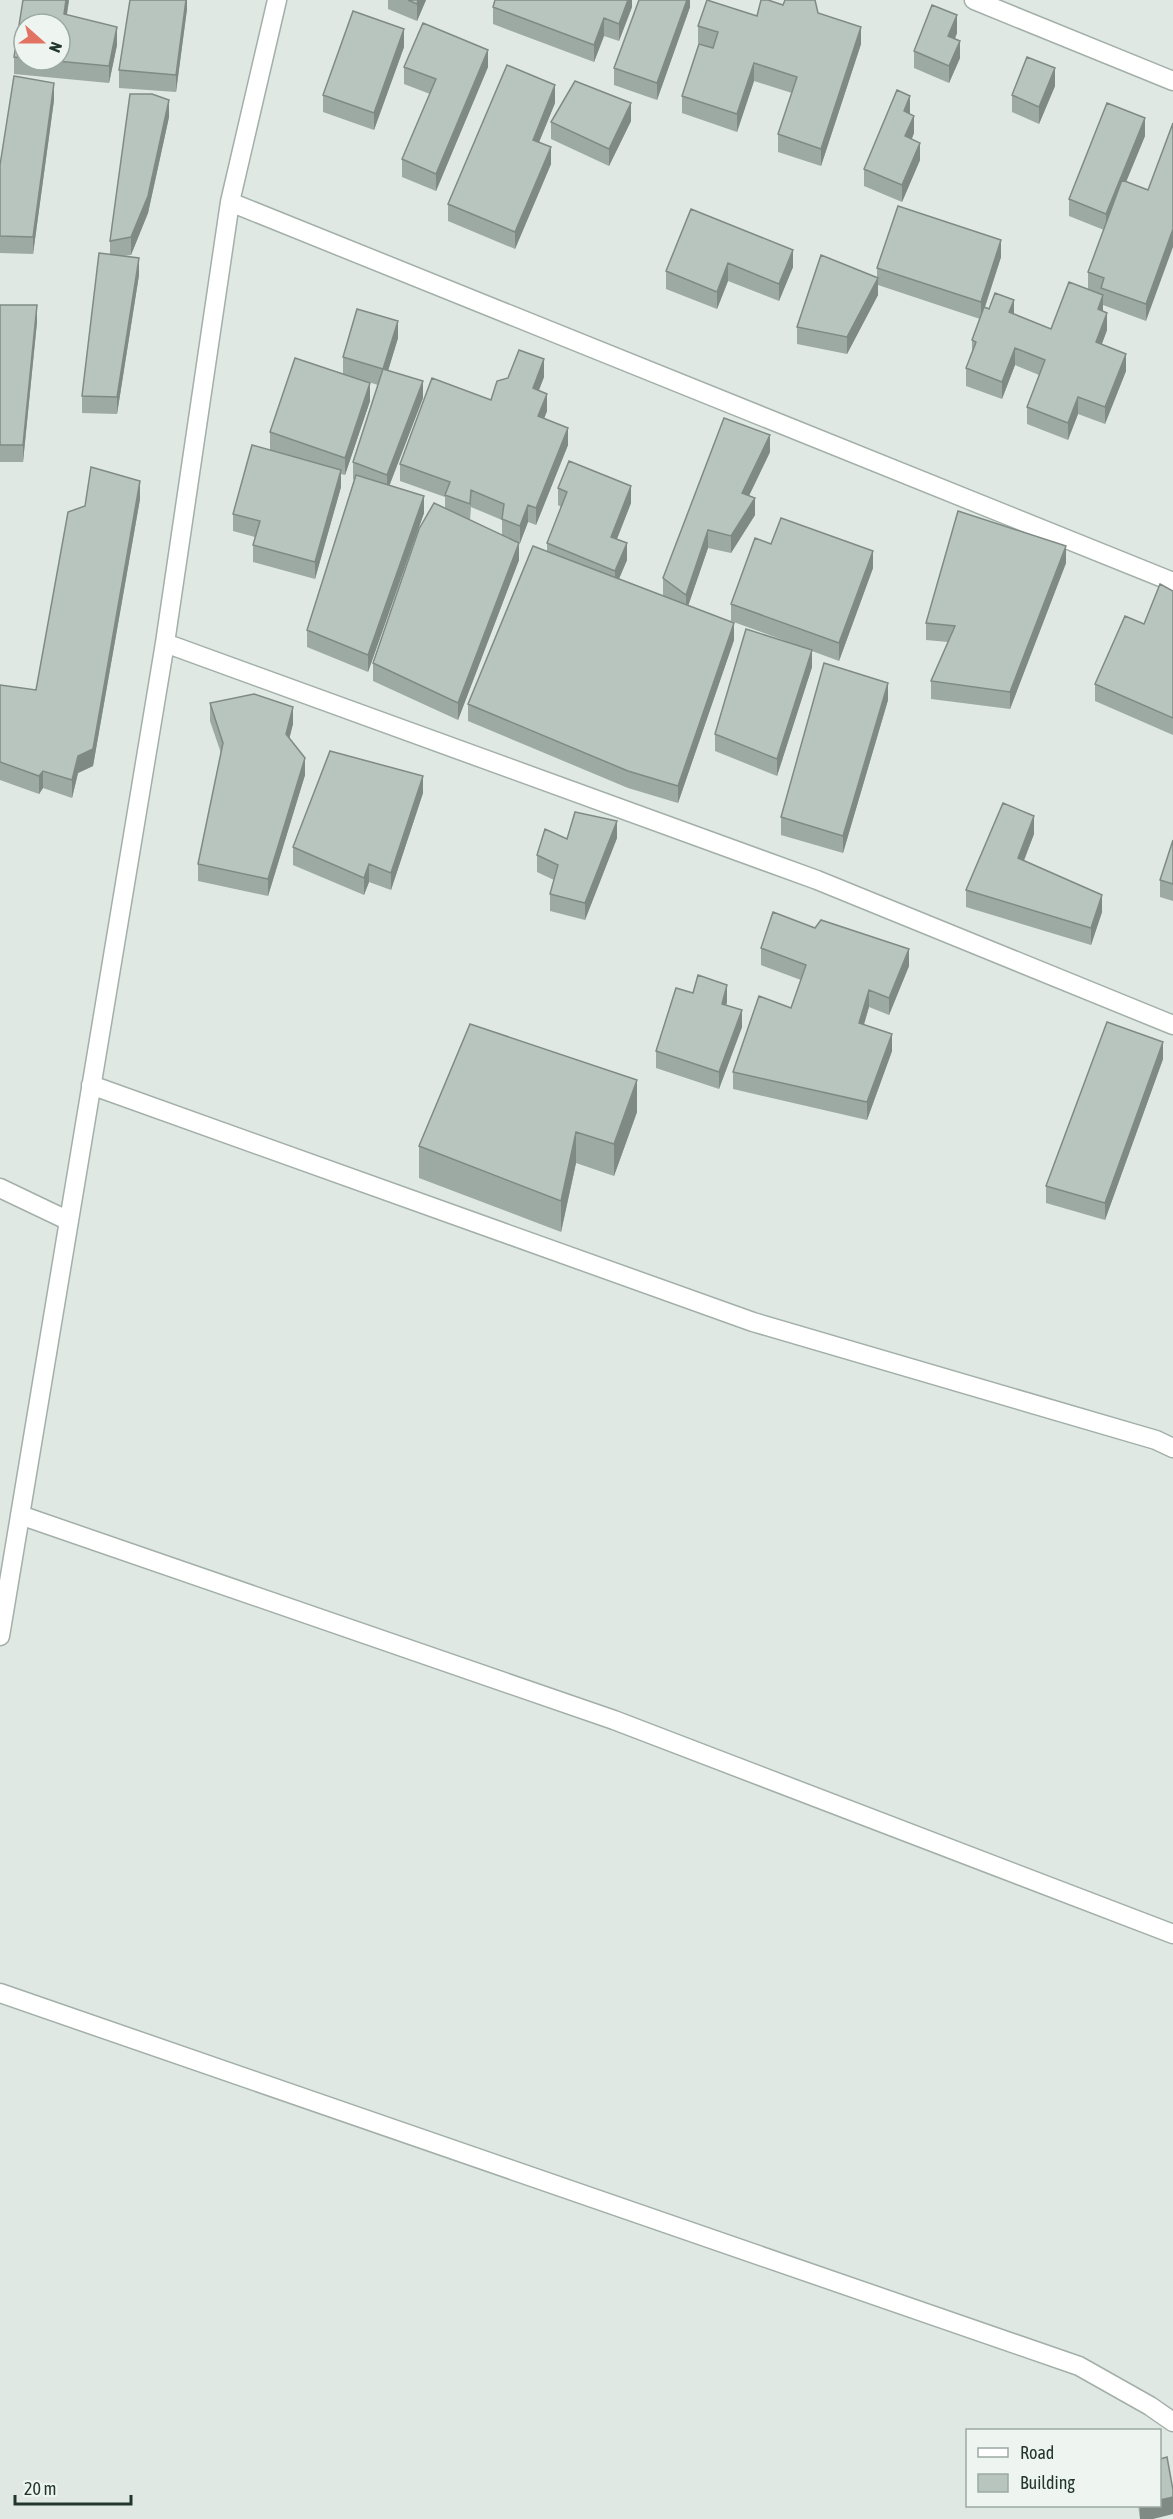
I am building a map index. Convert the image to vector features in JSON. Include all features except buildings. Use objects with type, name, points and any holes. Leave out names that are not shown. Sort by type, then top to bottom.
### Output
[{"type":"street","points":[[0,1636],[165,643],[230,202],[277,0]]},
{"type":"street","points":[[974,0],[1173,81]]},
{"type":"street","points":[[230,202],[1173,582]]},
{"type":"street","points":[[165,643],[817,880],[1173,1025]]},
{"type":"street","points":[[91,1084],[753,1322],[1156,1440],[1173,1448]]},
{"type":"street","points":[[0,1188],[69,1221]]},
{"type":"street","points":[[20,1515],[614,1720],[1173,1934]]},
{"type":"street","points":[[0,1993],[1079,2366],[1150,2406],[1173,2422]]}]
